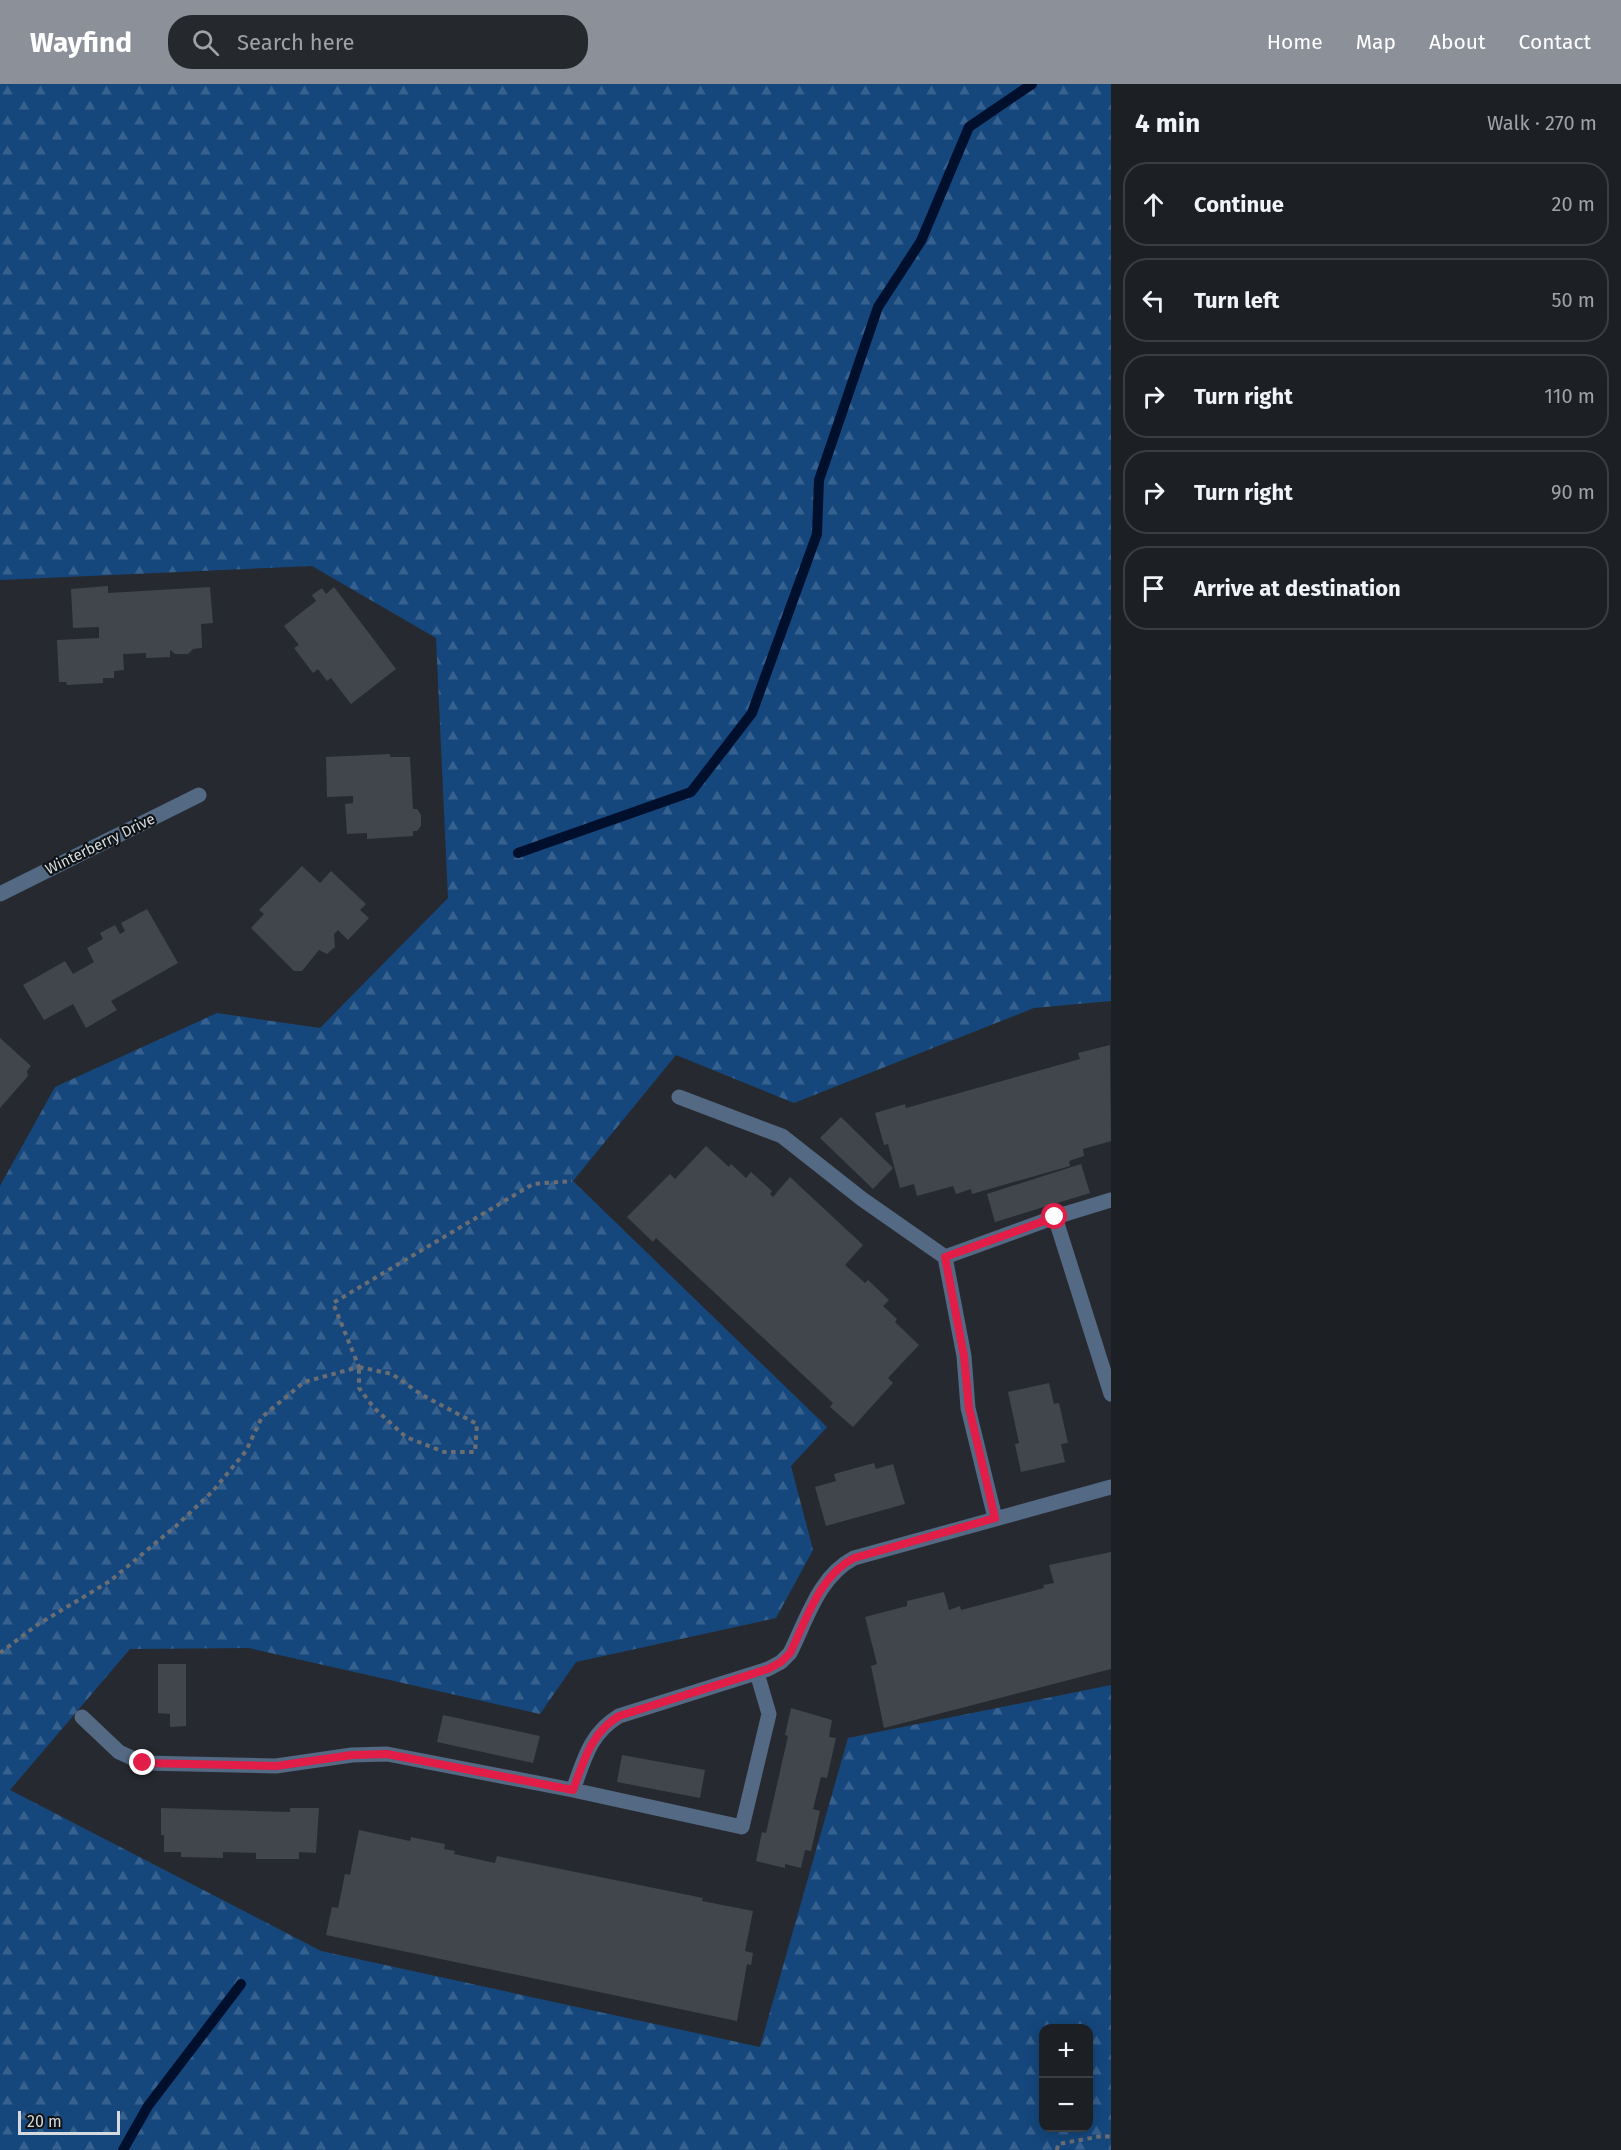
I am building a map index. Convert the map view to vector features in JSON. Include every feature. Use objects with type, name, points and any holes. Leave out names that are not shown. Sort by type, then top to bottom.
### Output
[{"type":"street","name":"Winterberry Drive","points":[[0,894],[199,795]]},
{"type":"street","points":[[679,1097],[782,1136],[862,1199],[945,1257],[964,1356],[969,1408],[995,1518]]},
{"type":"street","points":[[945,1257],[1055,1217],[1111,1200]]},
{"type":"street","points":[[1055,1217],[1111,1394]]},
{"type":"street","points":[[573,1790],[588,1747],[598,1731],[609,1722],[619,1716],[758,1672],[781,1662],[790,1653],[825,1583],[841,1565],[854,1558],[1111,1487]]},
{"type":"street","points":[[82,1717],[119,1752],[143,1763],[276,1766],[352,1755],[387,1754],[573,1790],[742,1827],[769,1714],[758,1672]]},
{"type":"path","points":[[0,1653],[37,1625],[110,1581],[176,1526],[212,1492],[246,1451],[262,1417],[304,1382],[359,1367],[392,1374],[422,1395],[477,1424],[475,1452],[444,1452],[406,1437],[374,1408],[358,1388],[359,1367],[333,1303],[533,1184],[572,1181]]},
{"type":"path","points":[[1057,2150],[1058,2144],[1102,2136],[1111,2137]]},
{"type":"green space","points":[[0,84],[1111,84],[1111,1001],[1034,1008],[794,1103],[676,1055],[573,1181],[827,1427],[791,1466],[813,1550],[776,1618],[576,1662],[540,1714],[249,1648],[130,1649],[10,1790],[321,1951],[760,2047],[848,1738],[1111,1685],[1111,2150],[0,2150],[0,1186],[55,1087],[217,1013],[320,1028],[448,898],[436,638],[312,566],[0,580]]},
{"type":"building","points":[[108,586],[108,593],[210,587],[213,623],[201,624],[202,648],[193,649],[188,654],[175,654],[170,650],[170,657],[146,658],[146,653],[123,654],[124,670],[114,671],[114,678],[103,678],[103,683],[67,685],[66,682],[59,682],[57,640],[99,638],[99,627],[73,628],[71,589]]},
{"type":"building","points":[[334,587],[396,669],[351,704],[331,678],[327,681],[318,669],[313,673],[294,648],[299,645],[284,626],[316,601],[312,595],[322,588],[326,594]]},
{"type":"building","points":[[390,754],[390,757],[410,757],[413,809],[417,809],[421,815],[421,826],[417,831],[413,831],[413,836],[367,839],[367,833],[347,834],[345,804],[353,803],[353,796],[327,797],[326,757]]},
{"type":"building","points":[[302,866],[320,883],[331,871],[366,904],[360,910],[369,918],[348,940],[338,930],[334,934],[335,947],[327,954],[319,950],[302,971],[294,971],[251,928],[264,914],[259,910]]},
{"type":"building","points":[[147,909],[178,963],[111,1001],[117,1010],[86,1028],[73,1004],[44,1020],[23,985],[65,961],[73,974],[94,962],[87,948],[103,939],[100,933],[115,925],[120,934],[125,931],[121,923]]},
{"type":"building","points":[[0,1038],[31,1066],[27,1071],[28,1076],[0,1108]]},
{"type":"building","points":[[1110,1045],[1111,1141],[1083,1149],[1084,1156],[1069,1161],[1070,1166],[972,1194],[971,1189],[956,1194],[953,1186],[917,1196],[914,1184],[900,1188],[888,1144],[884,1145],[875,1113],[905,1104],[906,1108],[1080,1059],[1078,1053]]},
{"type":"building","points":[[841,1117],[893,1168],[873,1189],[820,1138]]},
{"type":"building","points":[[706,1146],[729,1167],[731,1164],[746,1178],[751,1172],[772,1191],[770,1194],[773,1197],[790,1177],[863,1245],[845,1265],[865,1283],[868,1280],[889,1300],[883,1306],[897,1319],[895,1322],[919,1345],[888,1378],[893,1383],[853,1427],[830,1407],[833,1403],[656,1238],[653,1242],[627,1217],[670,1174],[675,1179]]},
{"type":"building","points":[[1081,1164],[1090,1193],[995,1222],[987,1194]]},
{"type":"building","points":[[1049,1383],[1054,1404],[1059,1403],[1068,1443],[1061,1444],[1065,1462],[1021,1472],[1015,1444],[1019,1443],[1008,1392]]},
{"type":"building","points":[[874,1463],[876,1469],[893,1464],[905,1504],[826,1526],[815,1487],[836,1481],[834,1474]]},
{"type":"building","points":[[1111,1552],[1111,1669],[884,1728],[871,1666],[877,1664],[865,1617],[907,1606],[907,1601],[944,1592],[949,1610],[960,1606],[961,1610],[1044,1588],[1043,1585],[1054,1583],[1049,1565]]},
{"type":"building","points":[[158,1664],[186,1664],[186,1726],[170,1727],[170,1714],[158,1713]]},
{"type":"building","points":[[791,1708],[832,1720],[829,1737],[836,1738],[827,1778],[821,1777],[813,1809],[820,1811],[811,1851],[805,1850],[801,1868],[785,1864],[785,1868],[756,1861],[762,1832],[766,1833],[788,1736],[785,1735]]},
{"type":"building","points":[[443,1715],[540,1736],[533,1763],[437,1742]]},
{"type":"building","points":[[622,1755],[705,1770],[700,1798],[617,1782]]},
{"type":"building","points":[[161,1808],[290,1812],[290,1808],[319,1808],[316,1853],[299,1852],[299,1859],[256,1859],[256,1853],[223,1852],[223,1858],[181,1857],[181,1852],[164,1852],[164,1835],[161,1835]]},
{"type":"building","points":[[359,1830],[410,1841],[411,1837],[445,1844],[444,1849],[455,1851],[454,1854],[495,1863],[497,1856],[703,1898],[702,1901],[753,1911],[745,1951],[753,1953],[751,1965],[747,1964],[737,2021],[326,1935],[332,1907],[338,1908],[345,1874],[350,1875]]},
{"type":"waterway","points":[[518,853],[691,792],[752,713],[817,534],[819,480],[878,307],[921,241],[969,127],[1032,84]]},
{"type":"waterway","points":[[123,2150],[148,2106],[241,1984]]},
{"type":"route","points":[[143,1763],[276,1766],[370,1753],[387,1754],[573,1790],[588,1747],[598,1731],[609,1722],[619,1716],[768,1669],[781,1662],[790,1653],[830,1575],[841,1565],[854,1558],[995,1518],[969,1408],[964,1356],[945,1257],[1055,1217]]}]
